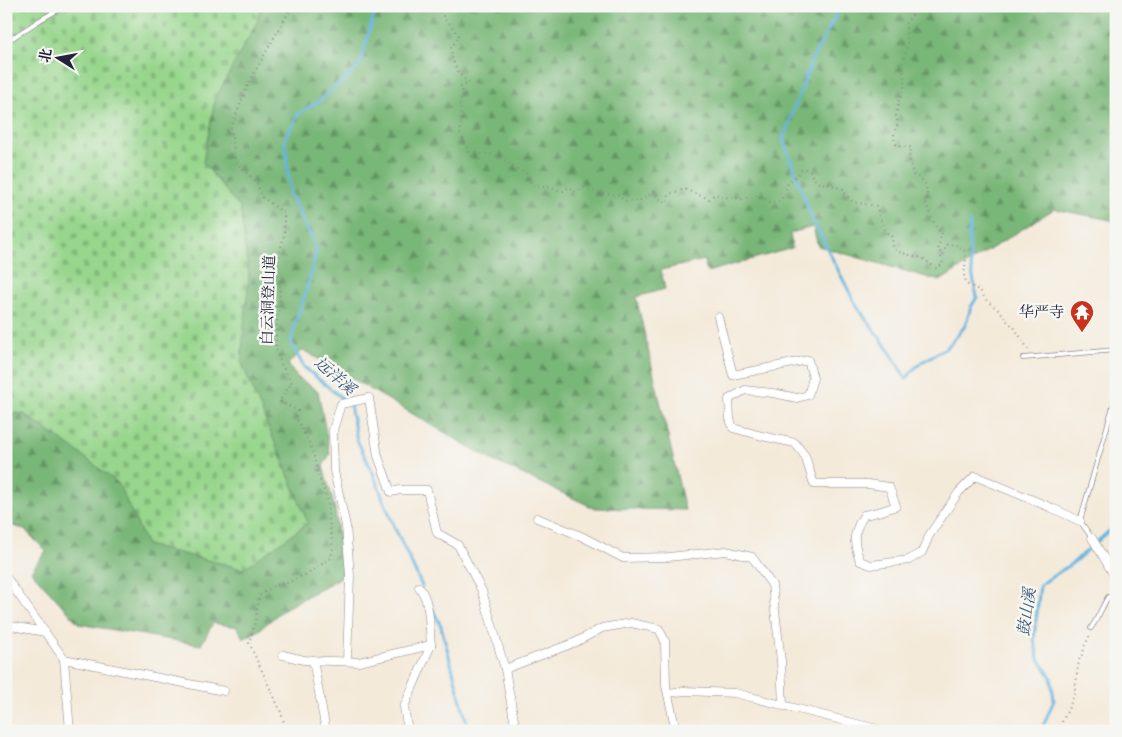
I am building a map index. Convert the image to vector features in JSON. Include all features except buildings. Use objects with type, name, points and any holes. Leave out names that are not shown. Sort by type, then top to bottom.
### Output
[{"type":"street","points":[[718,317],[733,375],[808,360],[813,378],[808,395],[796,398],[746,390],[729,399],[730,420],[733,428],[795,443],[805,456],[814,484],[868,484],[889,487],[896,506],[864,515],[856,527],[854,543],[860,562],[871,565],[910,560],[922,552],[930,534],[959,492],[975,476],[1080,521]]},
{"type":"street","points":[[347,661],[350,575],[346,526],[334,471],[333,430],[341,404],[369,398],[378,456],[391,492],[427,490],[437,533],[458,545],[482,591],[504,669],[516,731]]},
{"type":"street","points":[[537,518],[583,537],[623,558],[668,557],[726,551],[752,557],[772,585],[781,661],[783,706]]},
{"type":"street","points":[[1092,538],[1116,579]]},
{"type":"street","points":[[6,577],[64,659],[70,731]]},
{"type":"street","points":[[408,731],[404,707],[431,645],[427,605],[420,587]]},
{"type":"street","points":[[504,669],[576,642],[602,628],[631,623],[658,629],[665,641],[666,686],[676,731]]},
{"type":"street","points":[[6,625],[44,632]]},
{"type":"street","points":[[282,655],[304,660],[359,662],[431,645]]},
{"type":"street","points":[[64,659],[224,692]]},
{"type":"street","points":[[313,660],[326,731]]},
{"type":"street","points":[[668,693],[685,691],[735,693],[885,731]]},
{"type":"lane","points":[[6,42],[65,6]]},
{"type":"lane","points":[[1023,358],[1116,350]]},
{"type":"lane","points":[[1092,538],[1080,521],[1116,396]]},
{"type":"lane","points":[[1091,628],[1108,597],[1116,600]]},
{"type":"path","name":"白云洞登山道","points":[[286,731],[280,712],[249,643],[256,618],[259,596],[275,585],[285,584],[324,563],[331,558],[333,548],[328,502],[317,473],[309,442],[296,418],[298,411],[279,402],[292,383],[281,364],[276,349],[280,283],[278,259],[284,235],[284,213],[262,198],[257,184],[235,161],[231,128],[248,84],[292,6]]},
{"type":"path","points":[[440,6],[444,19],[459,36],[450,48],[453,64],[469,83],[460,87],[464,95],[460,101],[460,133],[471,156],[486,152],[505,160],[519,171],[527,174],[531,184],[538,187],[563,191],[570,188],[576,192],[584,188],[600,193],[619,195],[624,201],[641,200],[653,192],[667,203],[669,194],[684,189],[709,199],[715,194],[742,199],[759,194],[771,203],[780,201],[788,183],[803,168],[810,171],[813,178],[819,182],[842,189],[854,202],[876,206],[885,231],[892,237],[892,247],[898,252],[922,258],[936,268],[943,264],[941,257]]},
{"type":"path","points":[[916,6],[916,10],[906,23],[907,49],[902,66],[904,84],[899,99],[896,116],[898,124],[893,139],[896,146],[911,147],[909,158],[913,175],[920,178],[926,185],[926,204],[936,227],[942,232],[938,250],[943,255],[947,244],[956,244],[964,250],[966,258],[964,277],[968,285],[981,292],[987,301],[1001,312],[1014,327],[1028,348],[1036,351],[1040,357]]},
{"type":"path","points":[[1058,731],[1074,696],[1079,660],[1084,653],[1091,628]]},
{"type":"green space","points":[[6,6],[1116,6],[1116,221],[1054,209],[940,281],[818,246],[813,227],[790,233],[792,248],[707,272],[704,260],[661,270],[665,289],[636,297],[685,510],[594,508],[490,459],[303,350],[288,364],[298,378],[318,391],[330,454],[323,466],[335,509],[343,576],[284,609],[258,631],[243,639],[238,627],[213,623],[201,645],[79,624],[31,571],[46,551],[24,529],[6,524]]},
{"type":"green space","points":[[6,6],[261,6],[258,20],[215,99],[203,162],[240,208],[249,275],[241,361],[308,523],[243,569],[147,545],[118,483],[24,414],[6,412]]},
{"type":"waterway","name":"远洋溪","points":[[376,6],[360,65],[322,99],[297,115],[285,139],[290,194],[317,249],[291,343],[304,367],[350,405],[357,440],[422,586]]},
{"type":"waterway","points":[[841,6],[812,60],[783,139],[812,219],[856,305],[890,352],[906,379],[922,362],[951,343],[965,326],[971,307],[977,297],[971,267],[970,222]]},
{"type":"waterway","name":"鼓山溪","points":[[1041,731],[1054,700],[1051,677],[1038,658],[1034,639],[1040,585],[1074,562],[1116,525]]},
{"type":"waterway","name":"远洋溪","points":[[430,603],[441,626],[469,731]]},
{"type":"place","name":"华严寺","points":[[1082,333]]}]
